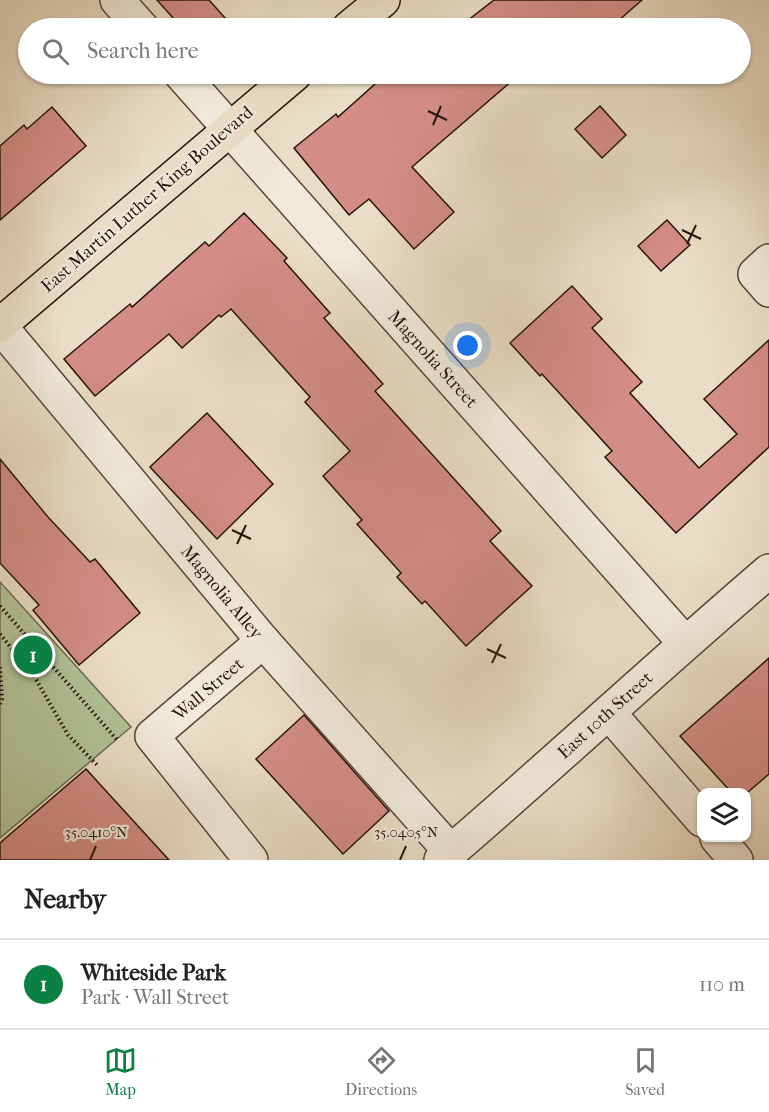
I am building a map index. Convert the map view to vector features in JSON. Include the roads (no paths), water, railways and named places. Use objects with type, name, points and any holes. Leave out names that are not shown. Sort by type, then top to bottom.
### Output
[{"type":"main road","points":[[361,18],[383,0]]},
{"type":"main road","name":"East Martin Luther King Boulevard","points":[[0,325],[283,84]]},
{"type":"street","points":[[117,0],[133,18]]},
{"type":"street","name":"Magnolia Street","points":[[190,84],[685,643]]},
{"type":"street","points":[[769,261],[755,274],[769,290]]},
{"type":"street","name":"Magnolia Alley","points":[[0,325],[263,642],[446,856]]},
{"type":"street","name":"East 10th Street","points":[[446,856],[769,571]]},
{"type":"street","name":"Wall Street","points":[[251,860],[137,741],[263,642]]},
{"type":"street","points":[[609,713],[697,814]]},
{"type":"street","points":[[721,842],[736,860]]},
{"type":"place","name":"Whiteside Park","points":[[33,655]]}]
